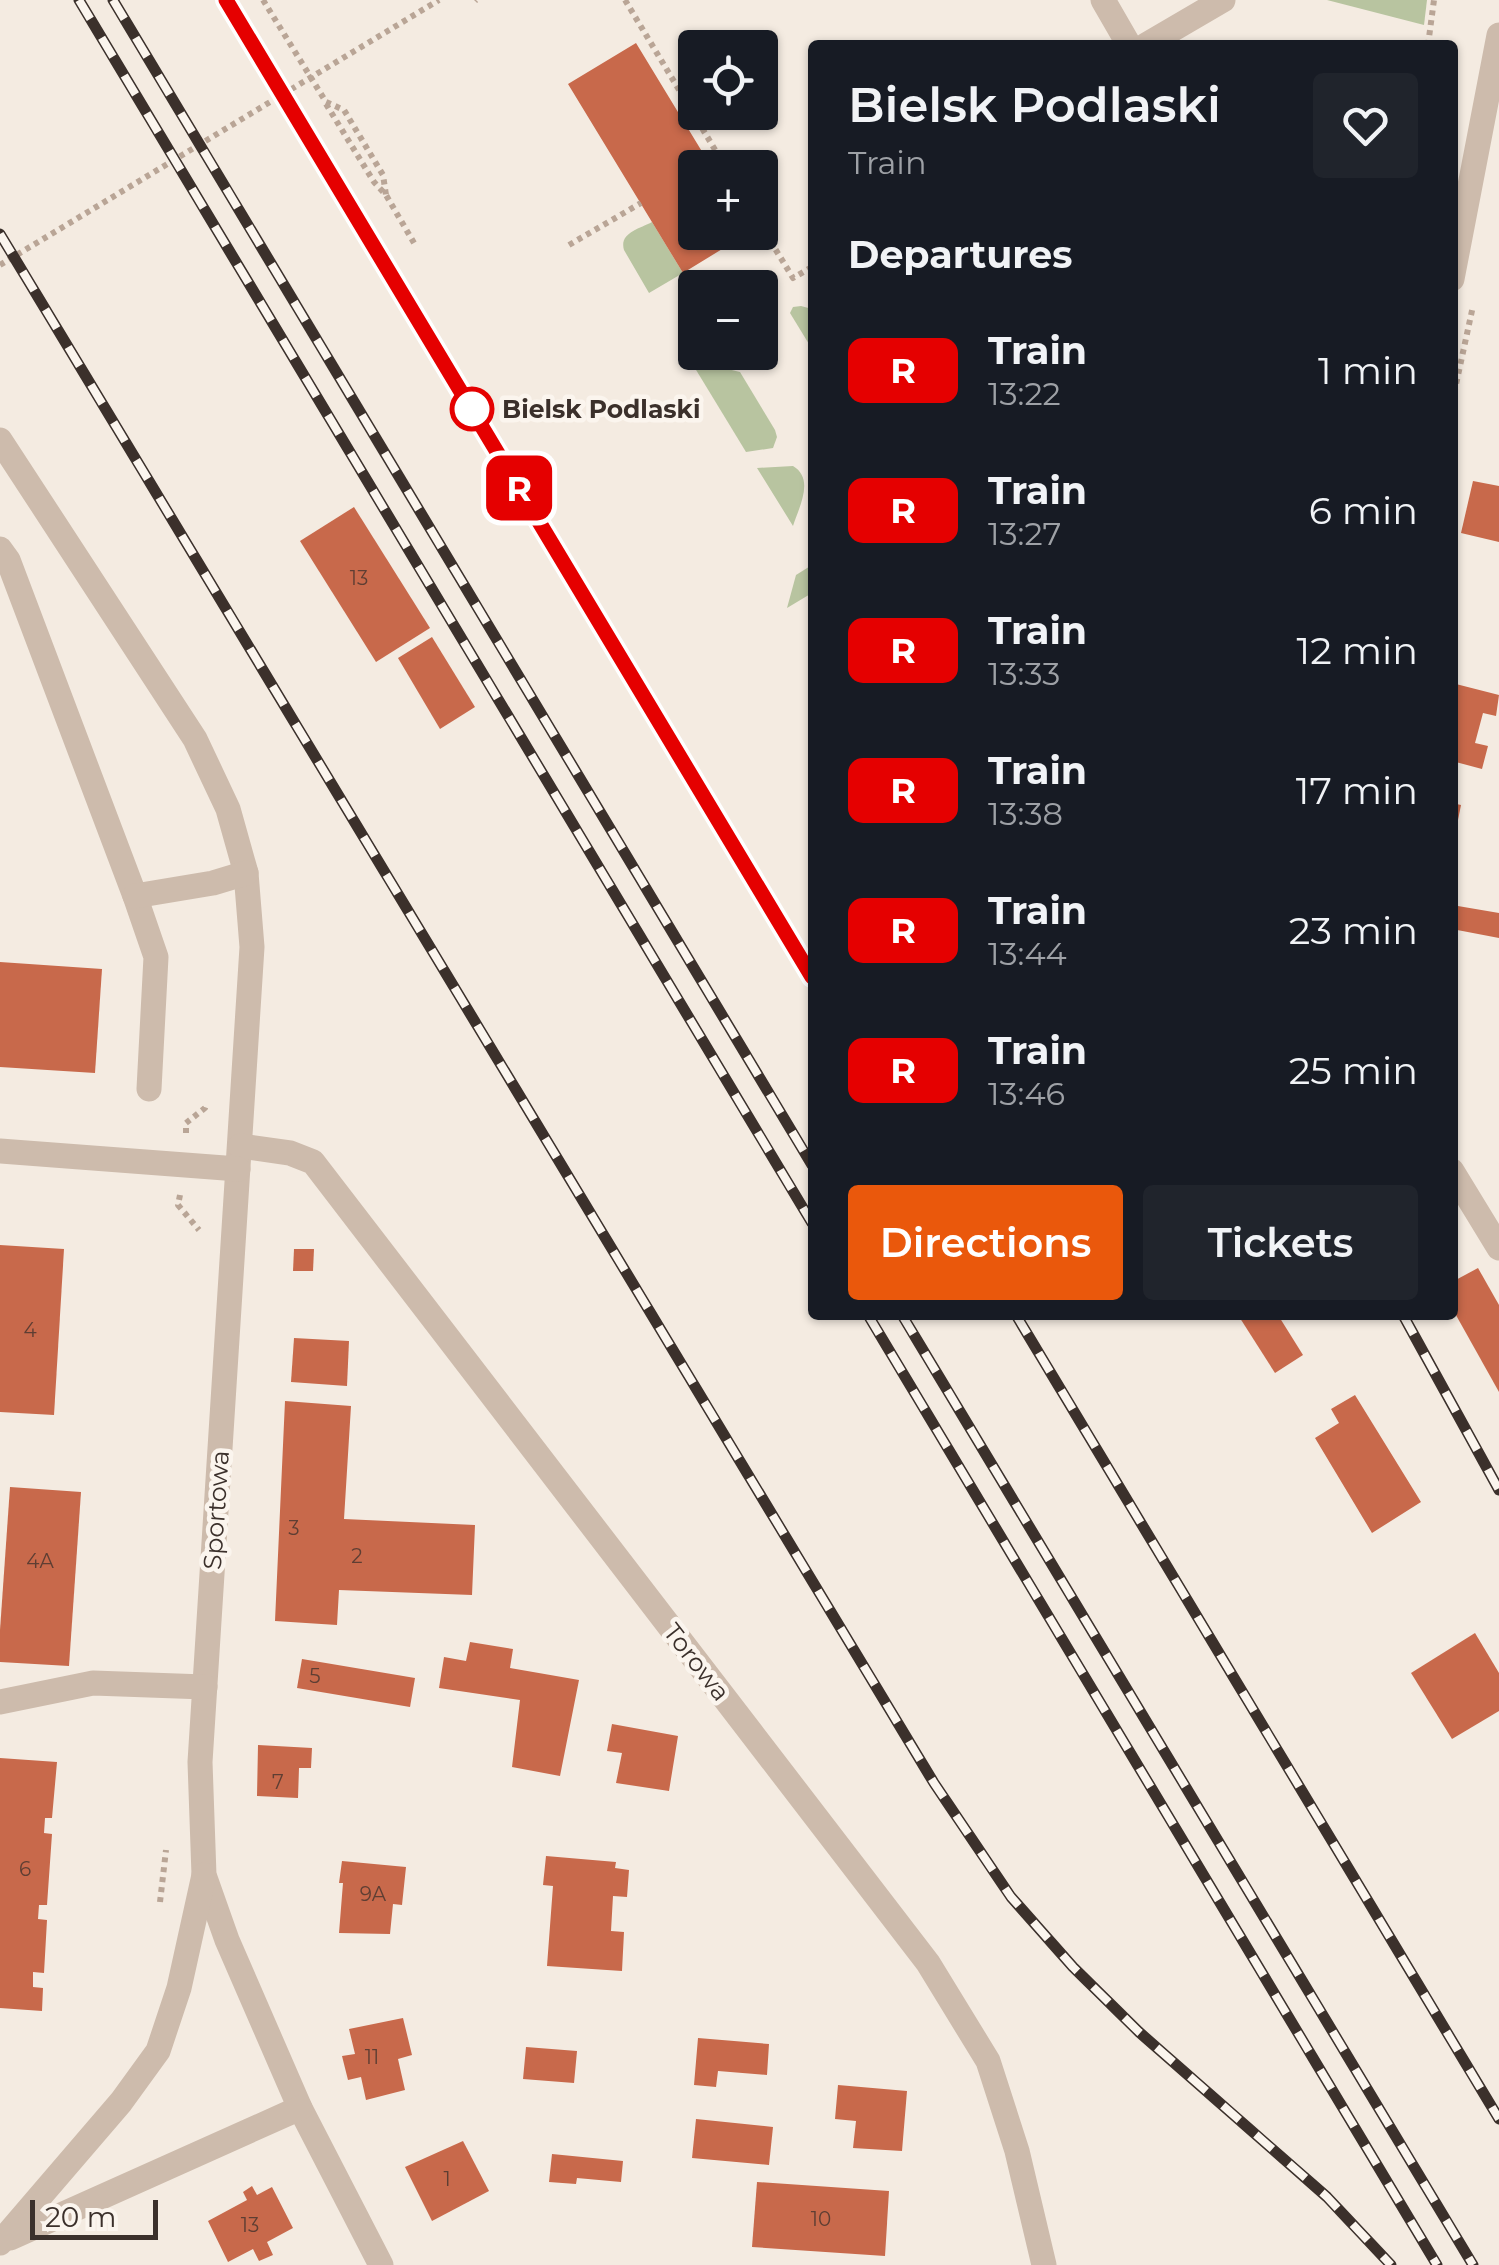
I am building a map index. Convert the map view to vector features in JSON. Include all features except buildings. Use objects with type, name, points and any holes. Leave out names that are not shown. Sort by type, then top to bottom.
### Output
[{"type":"street","points":[[1103,0],[1126,40]]},
{"type":"street","points":[[1155,40],[1223,0]]},
{"type":"street","points":[[1458,248],[1499,35]]},
{"type":"street","name":"Sportowa","points":[[0,440],[194,739],[228,809],[246,874],[252,947],[200,1762],[204,1875],[179,1988],[158,2052],[121,2102],[0,2243]]},
{"type":"street","points":[[0,549],[15,578],[156,957],[149,1089]]},
{"type":"street","points":[[136,896],[246,874]]},
{"type":"street","name":"Torowa","points":[[0,1151],[239,1157],[290,1152],[313,1162],[928,1963],[988,2061],[1017,2151],[1044,2265]]},
{"type":"street","points":[[1458,1180],[1499,1248]]},
{"type":"street","points":[[0,1702],[93,1683],[205,1687]]},
{"type":"street","name":"Sportowa","points":[[0,2243],[300,2108],[227,1940],[204,1875]]},
{"type":"street","points":[[300,2108],[381,2265]]},
{"type":"path","points":[[263,0],[326,102],[344,110],[383,175],[386,195]]},
{"type":"path","points":[[0,266],[439,0]]},
{"type":"path","points":[[626,0],[715,150]]},
{"type":"path","points":[[1429,40],[1434,0]]},
{"type":"path","points":[[310,78],[414,243]]},
{"type":"path","points":[[569,245],[641,203]]},
{"type":"path","points":[[775,250],[792,278],[808,269]]},
{"type":"green space","points":[[1327,0],[1427,0],[1424,25]]},
{"type":"green space","points":[[652,222],[681,270],[678,276],[649,293],[624,250],[624,239]]},
{"type":"green space","points":[[793,307],[808,308],[808,342],[790,313]]},
{"type":"green space","points":[[696,370],[740,372],[777,437],[773,448],[746,452]]},
{"type":"green space","points":[[793,466],[800,472],[804,486],[793,526],[757,468]]},
{"type":"green space","points":[[808,568],[808,595],[787,608],[796,575]]},
{"type":"railway","points":[[79,0],[808,1216]]},
{"type":"railway","points":[[113,0],[808,1158]]},
{"type":"railway","points":[[226,0],[808,970]]},
{"type":"railway","points":[[0,234],[934,1783],[1011,1897],[1073,1967],[1139,2032],[1327,2197],[1391,2265]]},
{"type":"railway","points":[[871,1320],[1437,2265]]},
{"type":"railway","points":[[905,1320],[1473,2265]]},
{"type":"railway","points":[[1019,1320],[1499,2119]]},
{"type":"railway","points":[[1406,1320],[1499,1490]]},
{"type":"train","name":"R","points":[[226,0],[808,970]]},
{"type":"place","name":"Bielsk Podlaski","points":[[472,409]]}]
